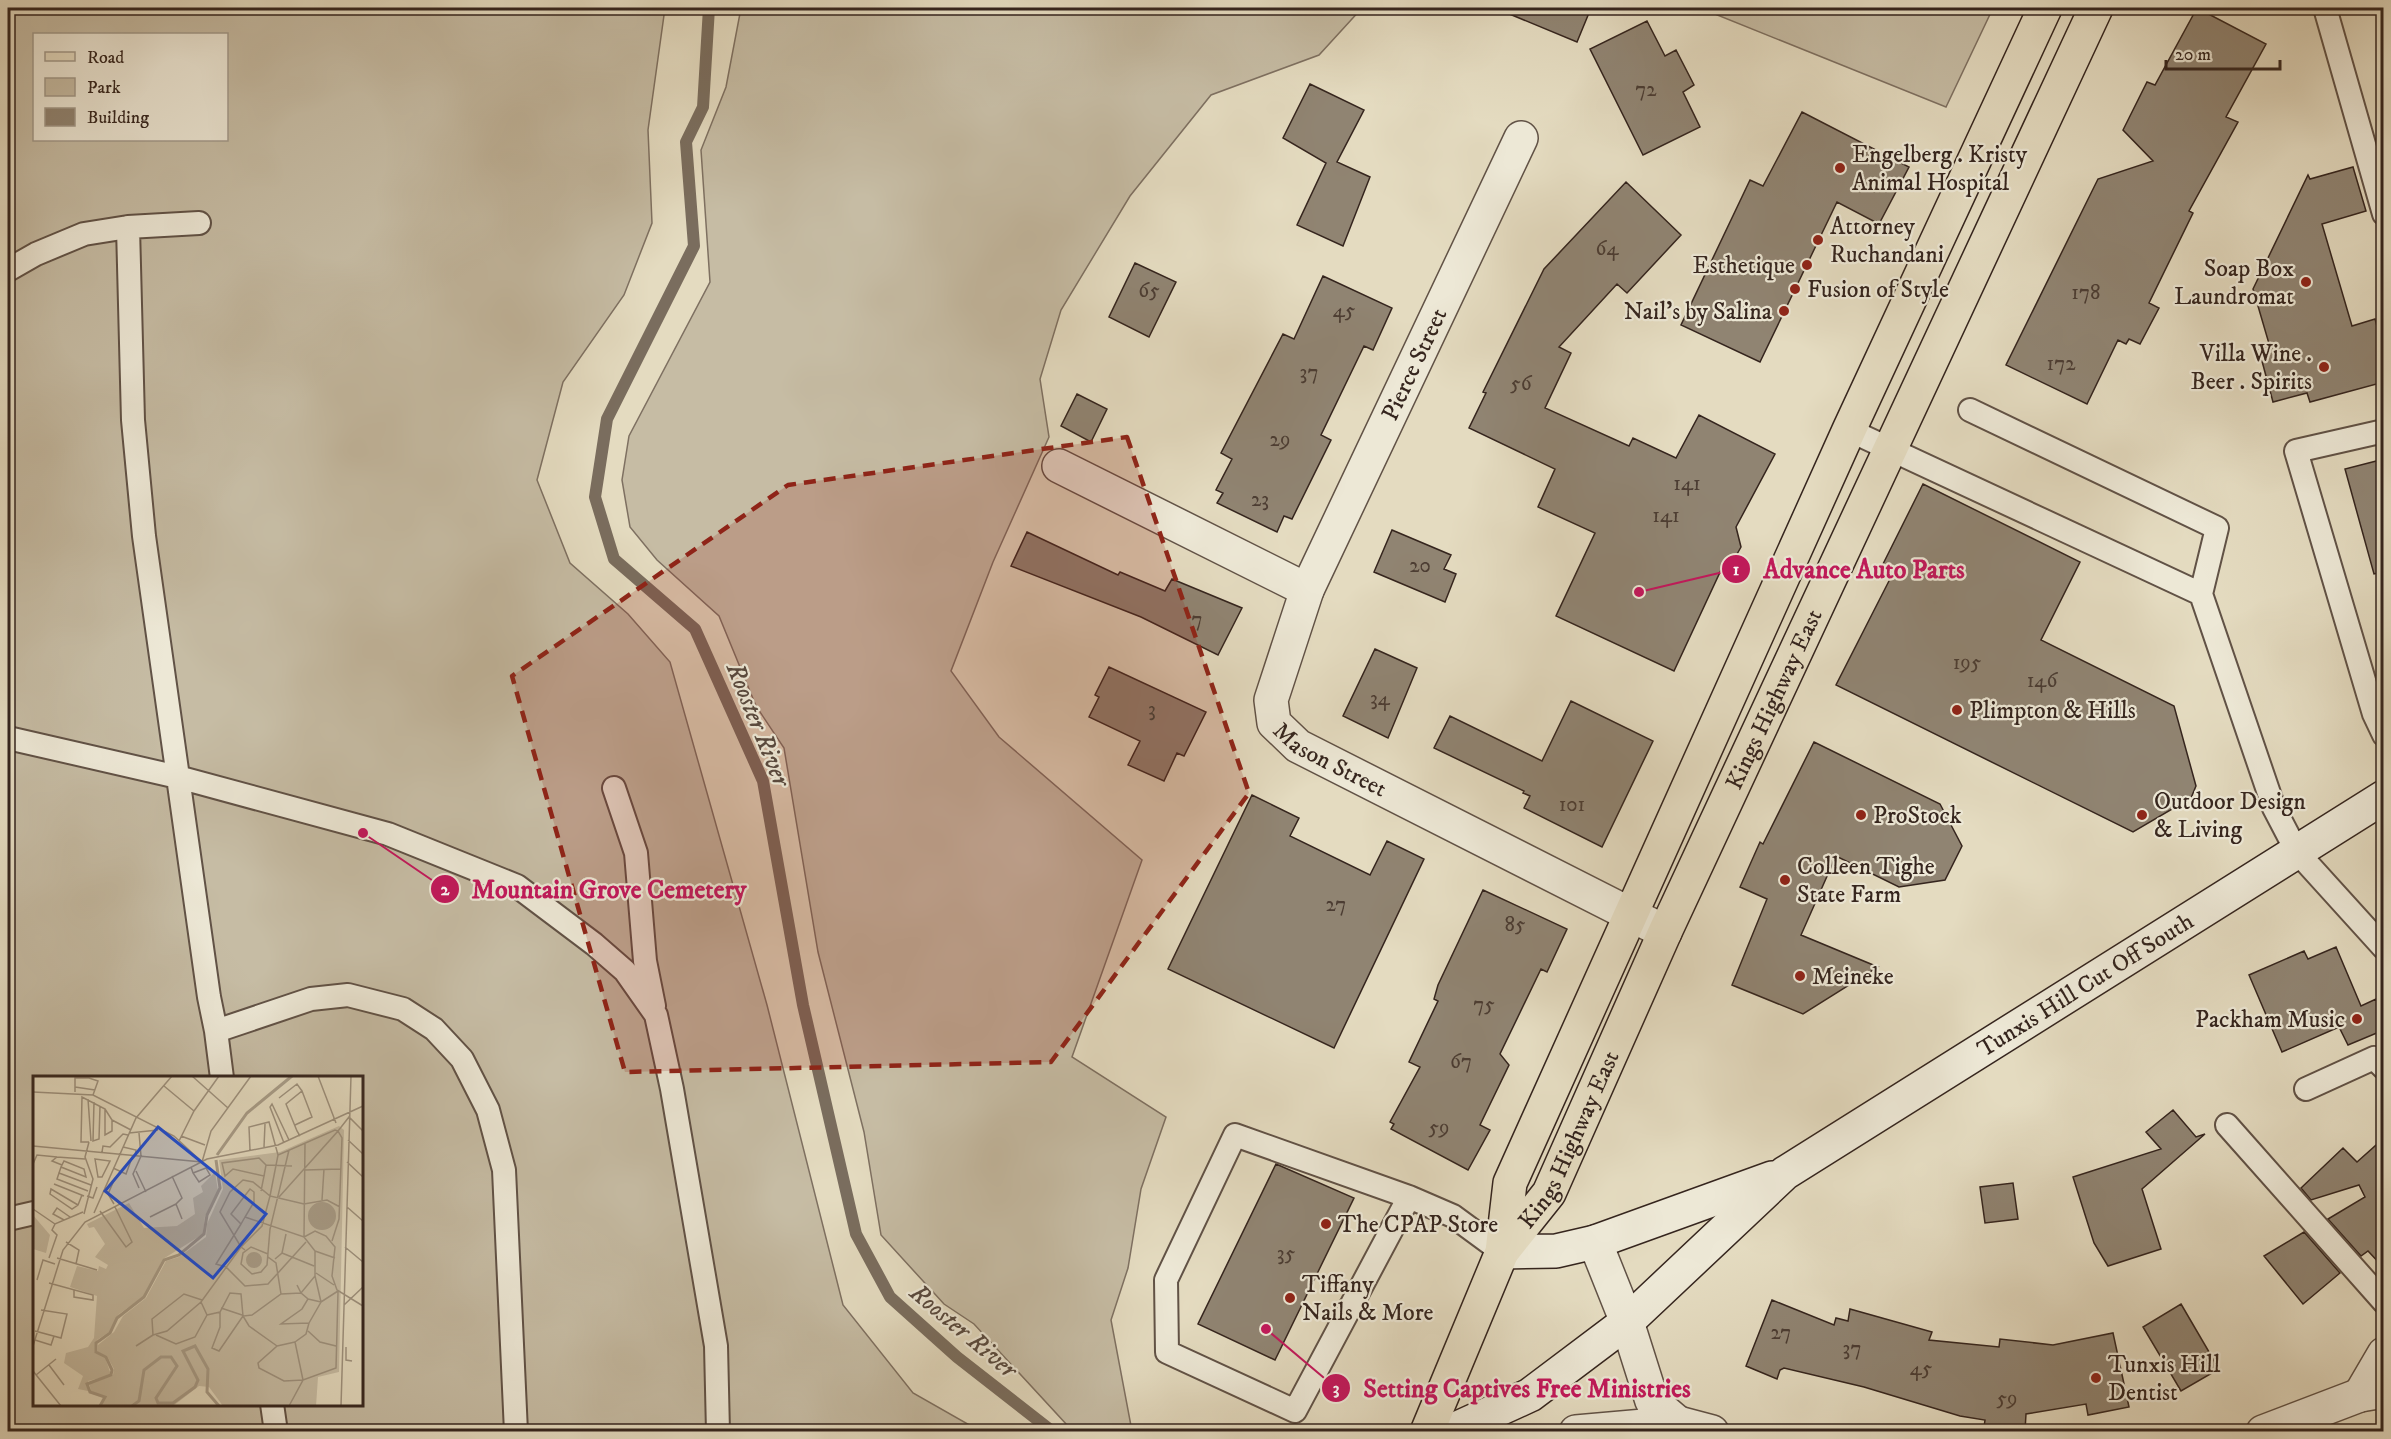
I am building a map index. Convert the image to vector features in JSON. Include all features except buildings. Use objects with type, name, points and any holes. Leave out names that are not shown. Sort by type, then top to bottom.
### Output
[{"type":"main road","name":"Kings Highway East","points":[[1502,1252],[1510,1183],[1849,430],[2045,8]]},
{"type":"main road","name":"Kings Highway East","points":[[1427,1431],[1502,1252],[1549,1193],[1665,932],[2096,8]]},
{"type":"street","name":"Pierce Street","points":[[1307,590],[1521,138]]},
{"type":"street","points":[[1059,466],[1307,590]]},
{"type":"street","name":"Mason Street","points":[[1307,590],[1271,699],[1274,723],[1298,746],[1665,932]]},
{"type":"street","name":"Tunxis Hill Cut Off South","points":[[1449,1431],[1530,1395],[1627,1322],[1785,1173],[2384,797]]},
{"type":"street","name":"Tunxis Hill Cut Off South","points":[[1502,1252],[1556,1251],[1595,1242],[1785,1173]]},
{"type":"street","points":[[1595,1242],[1627,1322],[1652,1401],[1678,1423]]},
{"type":"street","points":[[2263,1431],[2372,1393],[2384,1354]]},
{"type":"street","points":[[1576,1431],[1678,1423],[1712,1431]]},
{"type":"lane","points":[[2325,8],[2377,168],[2384,214]]},
{"type":"lane","points":[[8,270],[36,254],[84,234],[128,227],[199,223]]},
{"type":"lane","points":[[128,227],[133,420],[144,536],[222,1076]]},
{"type":"lane","points":[[1970,411],[2217,528],[2201,594],[2274,808],[2297,852],[2384,948]]},
{"type":"lane","points":[[1849,430],[2201,594]]},
{"type":"lane","points":[[2384,431],[2296,451],[2374,714],[2384,735]]},
{"type":"lane","points":[[8,738],[178,777],[388,834],[517,886],[626,971],[656,1015]]},
{"type":"lane","points":[[614,788],[636,853],[645,961],[672,1089],[716,1346],[718,1431]]},
{"type":"lane","points":[[216,1031],[311,999],[348,995],[403,1008],[434,1029],[462,1059],[489,1110],[504,1170],[516,1431]]},
{"type":"lane","points":[[2306,1089],[2374,1058],[2384,1068]]},
{"type":"lane","points":[[2227,1125],[2384,1302]]},
{"type":"lane","points":[[1409,1197],[1295,1411],[1167,1353],[1166,1280],[1235,1135],[1409,1197],[1453,1216],[1502,1252]]},
{"type":"lane","points":[[8,1219],[33,1213]]},
{"type":"lane","points":[[272,1406],[276,1431]]},
{"type":"highlighted area","points":[[1127,437],[1249,793],[1051,1062],[625,1072],[512,676],[788,485]]},
{"type":"green space","points":[[8,8],[665,8],[648,130],[652,223],[624,295],[563,382],[537,480],[570,563],[628,614],[670,662],[767,1005],[843,1305],[913,1393],[980,1431],[8,1431]]},
{"type":"green space","points":[[741,8],[1362,8],[1319,55],[1211,95],[1130,196],[1061,310],[1040,379],[1049,437],[993,562],[951,671],[999,737],[1142,860],[1072,1057],[1166,1117],[1141,1189],[1128,1268],[1111,1320],[1132,1431],[1086,1431],[1068,1426],[974,1324],[944,1304],[881,1235],[864,1132],[818,952],[784,748],[756,706],[719,616],[657,560],[630,527],[622,480],[629,436],[710,282],[701,150],[726,87]]},
{"type":"green space","points":[[1700,8],[1993,8],[1946,107]]},
{"type":"waterway","name":"Rooster River","points":[[709,8],[703,107],[686,142],[694,246],[607,419],[595,497],[614,559],[695,629],[763,781],[803,1005],[856,1234],[890,1297],[957,1357],[1053,1432]]},
{"type":"place","name":"Engelberg . Kristy Animal Hospital","points":[[1840,168]]},
{"type":"place","name":"Attorney Ruchandani","points":[[1818,240]]},
{"type":"place","name":"Esthetique","points":[[1807,265]]},
{"type":"place","name":"Soap Box Laundromat","points":[[2306,282]]},
{"type":"place","name":"Fusion of Style","points":[[1795,289]]},
{"type":"place","name":"Nail's by Salina","points":[[1784,311]]},
{"type":"place","name":"Villa Wine . Beer . Spirits","points":[[2324,367]]},
{"type":"place","name":"Advance Auto Parts","points":[[1639,592]]},
{"type":"place","name":"Plimpton & Hills","points":[[1957,710]]},
{"type":"place","name":"ProStock","points":[[1861,815]]},
{"type":"place","name":"Outdoor Design & Living","points":[[2142,815]]},
{"type":"place","name":"Mountain Grove Cemetery","points":[[363,833]]},
{"type":"place","name":"Colleen Tighe State Farm","points":[[1785,880]]},
{"type":"place","name":"Meineke","points":[[1800,976]]},
{"type":"place","name":"Packham Music","points":[[2357,1019]]},
{"type":"place","name":"The CPAP Store","points":[[1326,1224]]},
{"type":"place","name":"Tiffany Nails & More","points":[[1290,1298]]},
{"type":"place","name":"Setting Captives Free Ministries","points":[[1266,1329]]},
{"type":"place","name":"Tunxis Hill Dentist","points":[[2096,1378]]}]
